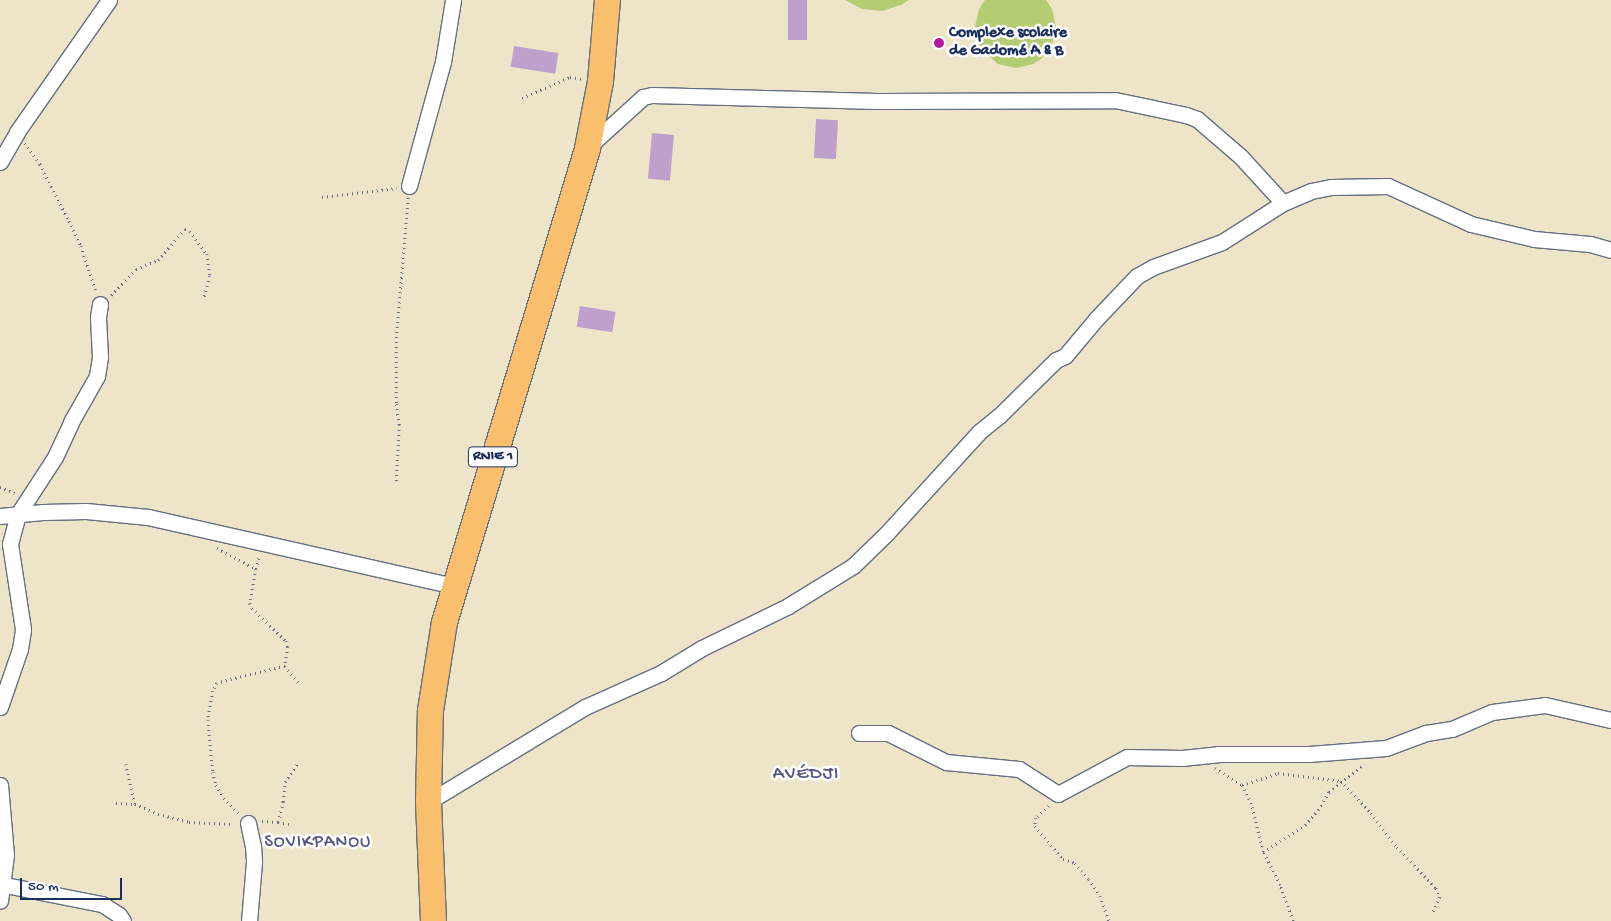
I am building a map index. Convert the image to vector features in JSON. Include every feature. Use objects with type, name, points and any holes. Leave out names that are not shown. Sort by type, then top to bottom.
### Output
[{"type":"highway","name":"RNIE 1","points":[[433,921],[428,802],[430,710],[444,622],[587,148],[600,81],[607,0]]},
{"type":"street","points":[[0,162],[17,132],[109,0]]},
{"type":"street","points":[[409,186],[443,62],[453,0]]},
{"type":"street","points":[[587,148],[643,98],[652,96],[877,101],[1115,100],[1186,114],[1197,119],[1241,156],[1283,203]]},
{"type":"street","points":[[428,802],[585,707],[660,672],[702,648],[783,609],[853,566],[886,534],[978,432],[999,416],[1053,363],[1065,356],[1096,319],[1137,276],[1153,267],[1222,242],[1283,203],[1311,191],[1332,187],[1388,186],[1471,224],[1534,239],[1590,244],[1611,250]]},
{"type":"street","points":[[0,707],[20,649],[23,629],[5,539],[18,514],[55,457],[71,422],[97,376],[100,357],[98,317],[100,304]]},
{"type":"street","points":[[0,516],[100,511],[148,517],[454,586]]},
{"type":"street","points":[[859,733],[888,733],[946,762],[1019,769],[1058,794],[1127,757],[1182,758],[1218,754],[1309,754],[1386,748],[1426,733],[1452,729],[1492,712],[1545,705],[1611,720]]},
{"type":"street","points":[[0,786],[6,837],[0,901]]},
{"type":"street","points":[[248,823],[254,862],[249,921]]},
{"type":"street","points":[[2,884],[102,904],[119,915],[123,921]]},
{"type":"path","points":[[522,98],[570,77],[577,78]]},
{"type":"path","points":[[17,132],[40,164],[69,221],[81,246],[100,304],[120,288],[136,269],[158,260],[185,229],[190,230],[207,254],[210,276],[204,298]]},
{"type":"path","points":[[322,197],[358,194],[409,186],[396,338],[396,403],[399,425],[396,481]]},
{"type":"path","points":[[213,546],[256,568],[250,603],[252,608],[286,641],[288,647],[285,666],[299,683]]},
{"type":"path","points":[[248,823],[224,798],[216,786],[210,754],[208,720],[213,692],[217,683],[285,666]]},
{"type":"path","points":[[126,764],[135,804]]},
{"type":"path","points":[[278,822],[285,782],[296,764]]},
{"type":"path","points":[[1293,921],[1280,885],[1263,852],[1251,804],[1242,785],[1278,773],[1341,781],[1371,813],[1397,847],[1436,888],[1440,898],[1433,912]]},
{"type":"path","points":[[1263,852],[1305,825],[1318,810],[1329,792],[1341,781]]},
{"type":"path","points":[[1058,794],[1036,818],[1035,826],[1063,859],[1075,863],[1090,879],[1100,896],[1109,921]]},
{"type":"path","points":[[116,803],[135,804],[158,814],[189,822],[221,824],[260,821],[293,825]]},
{"type":"green space","points":[[845,0],[909,0],[901,5],[882,11],[862,9]]},
{"type":"green space","points":[[985,0],[1046,0],[1052,9],[1056,27],[1052,44],[1041,59],[1033,64],[1016,68],[998,64],[984,52],[979,44],[975,26],[979,9]]},
{"type":"building","points":[[788,0],[807,0],[807,40],[788,40]]},
{"type":"building","points":[[514,46],[558,53],[555,74],[511,67]]},
{"type":"building","points":[[816,119],[838,120],[836,159],[814,158]]},
{"type":"building","points":[[652,133],[674,135],[670,181],[648,179]]},
{"type":"building","points":[[580,306],[616,312],[612,332],[577,327]]},
{"type":"place","name":"Complexe scolaire de Gadomé A & B","points":[[939,43]]},
{"type":"district","name":"AVÉDJI","points":[[806,775]]},
{"type":"district","name":"SOVIKPANOU","points":[[318,843]]}]
